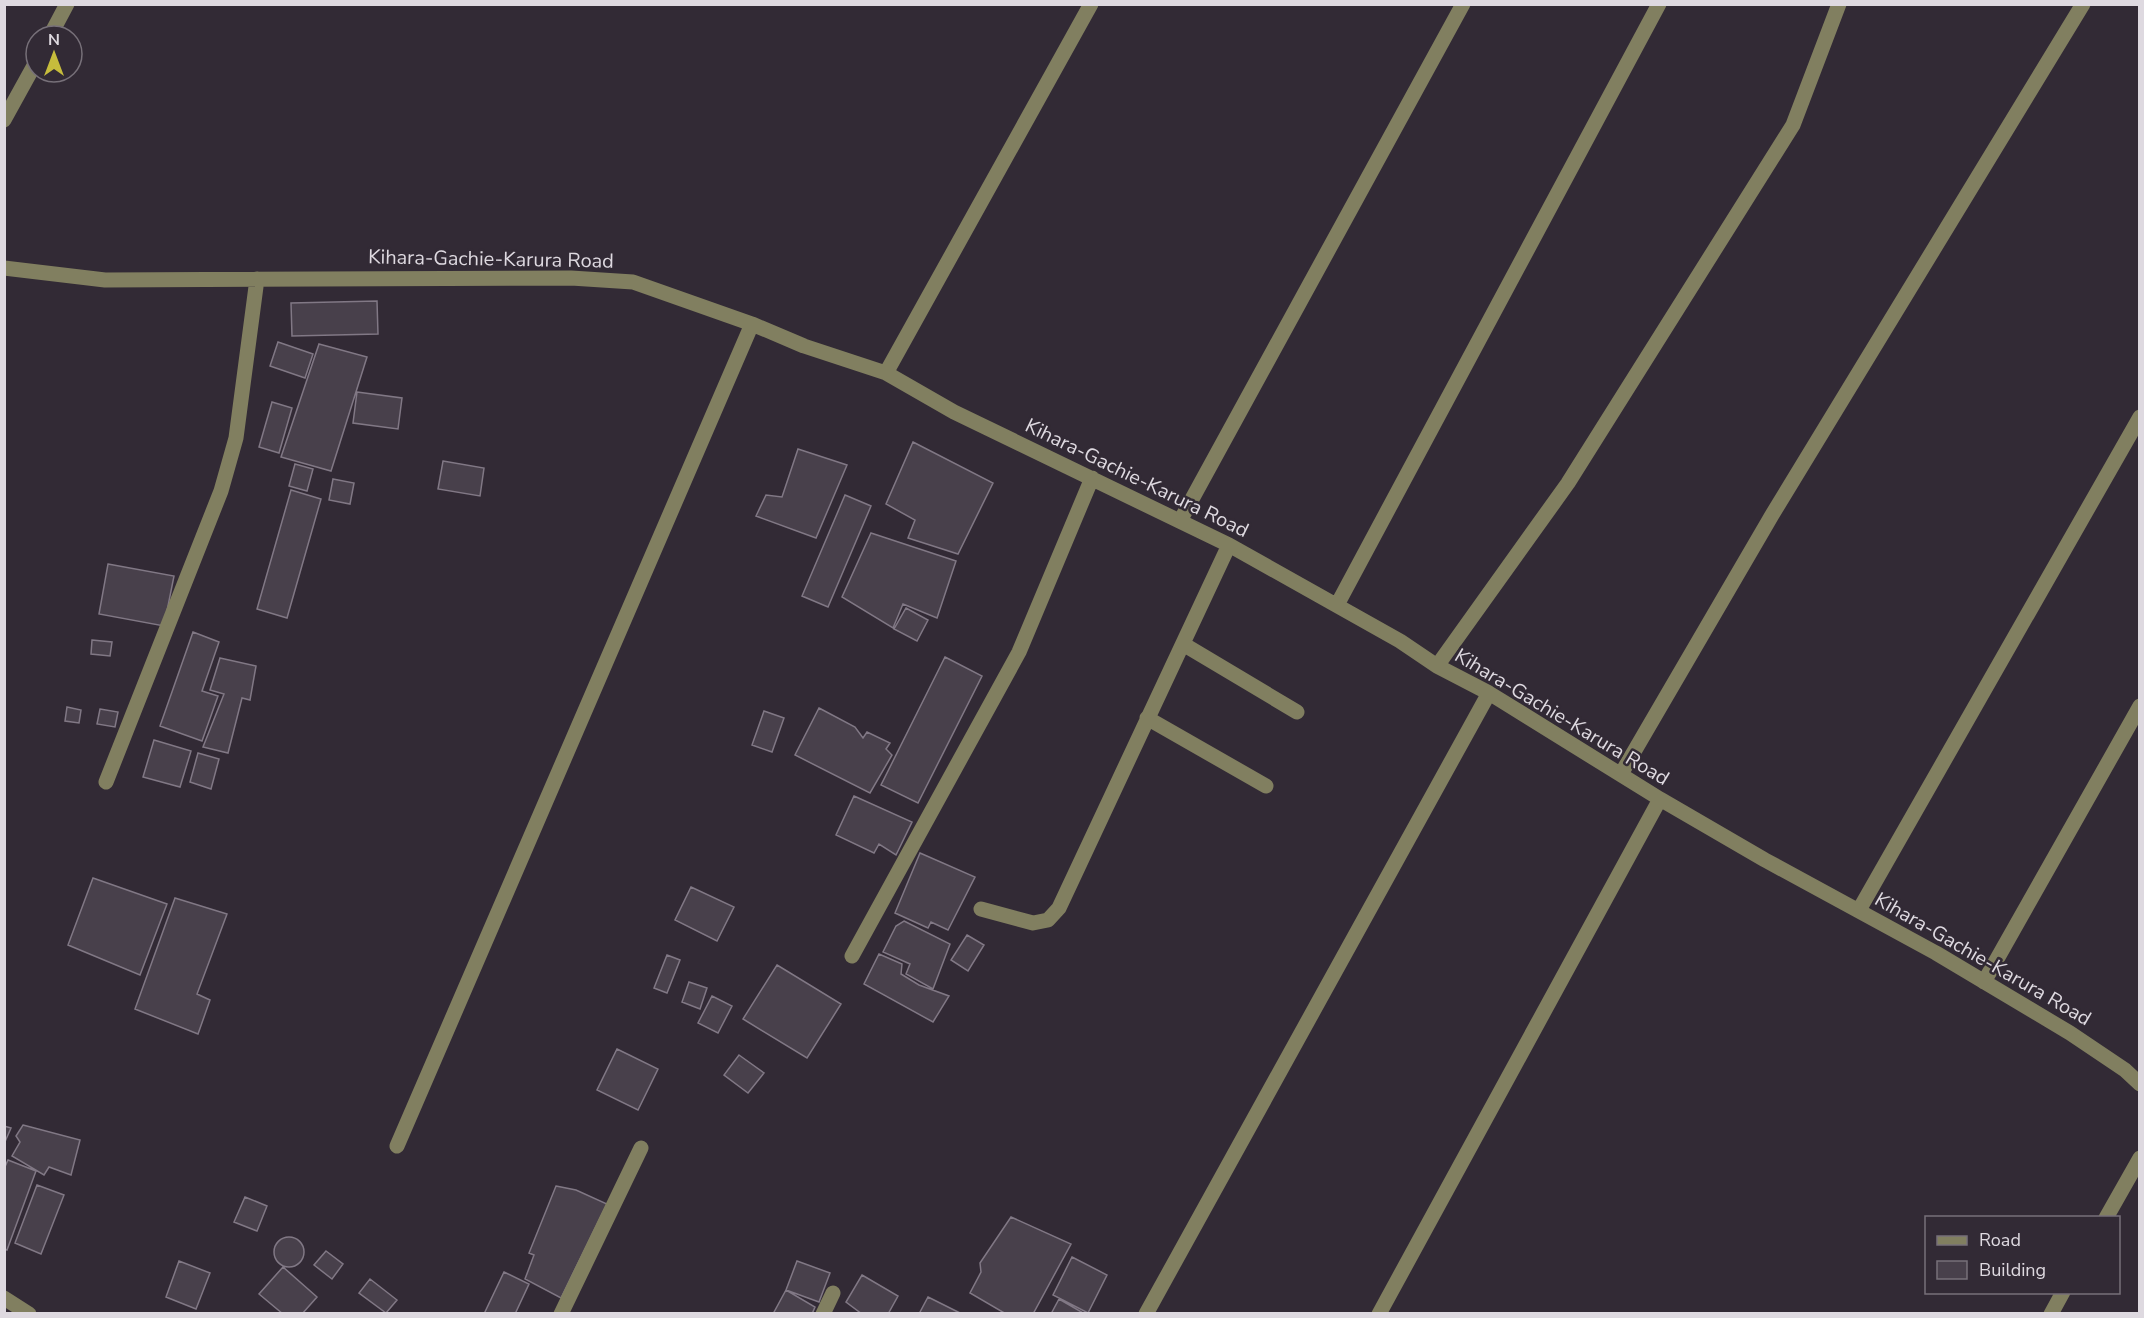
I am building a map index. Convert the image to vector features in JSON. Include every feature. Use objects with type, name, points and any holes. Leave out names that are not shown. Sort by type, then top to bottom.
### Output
[{"type":"street","points":[[56,24],[67,4]]},
{"type":"street","points":[[886,373],[1091,4]]},
{"type":"street","points":[[1180,522],[1463,4]]},
{"type":"street","points":[[1337,605],[1659,4]]},
{"type":"street","points":[[1437,666],[1568,483],[1793,125],[1839,4]]},
{"type":"street","points":[[1621,774],[1773,515],[2083,4]]},
{"type":"street","points":[[4,120],[24,84]]},
{"type":"street","name":"Kihara-Gachie-Karura Road","points":[[4,268],[105,280],[571,278],[633,282],[752,324],[804,346],[886,373],[954,412],[1229,545],[1337,605],[1400,641],[1437,666],[1489,693],[1660,799],[1765,860],[1859,910],[2070,1033],[2126,1070],[2139,1084]]},
{"type":"street","points":[[106,782],[221,491],[236,438],[256,279]]},
{"type":"street","points":[[397,1146],[752,324]]},
{"type":"street","points":[[1859,910],[2139,417]]},
{"type":"street","points":[[852,956],[1018,652],[1092,478]]},
{"type":"street","points":[[981,909],[1033,923],[1048,921],[1059,908],[1229,545]]},
{"type":"street","points":[[1183,644],[1297,712]]},
{"type":"street","points":[[1146,1314],[1489,693]]},
{"type":"street","points":[[1984,982],[2139,706]]},
{"type":"street","points":[[1147,718],[1266,786]]},
{"type":"street","points":[[1379,1314],[1660,799]]},
{"type":"street","points":[[561,1314],[641,1148]]},
{"type":"street","points":[[2107,1216],[2139,1158]]},
{"type":"street","points":[[823,1314],[833,1293]]},
{"type":"street","points":[[2051,1314],[2062,1294]]},
{"type":"street","points":[[4,1298],[29,1314]]},
{"type":"building","points":[[377,301],[378,334],[292,336],[291,303]]},
{"type":"building","points":[[278,342],[313,354],[305,378],[270,366]]},
{"type":"building","points":[[319,344],[367,357],[331,471],[281,457]]},
{"type":"building","points":[[357,392],[402,398],[398,429],[353,423]]},
{"type":"building","points":[[272,402],[292,408],[279,453],[259,447]]},
{"type":"building","points":[[913,442],[993,483],[958,554],[908,538],[915,520],[886,504]]},
{"type":"building","points":[[798,449],[847,465],[816,538],[756,516],[766,495],[782,497]]},
{"type":"building","points":[[443,461],[484,468],[480,496],[438,489]]},
{"type":"building","points":[[295,464],[313,469],[307,491],[289,486]]},
{"type":"building","points":[[333,479],[354,483],[350,504],[329,500]]},
{"type":"building","points":[[291,490],[321,499],[287,618],[257,609]]},
{"type":"building","points":[[845,495],[871,506],[828,607],[802,596]]},
{"type":"building","points":[[871,533],[956,561],[937,618],[903,604],[893,628],[842,597]]},
{"type":"building","points":[[108,564],[174,576],[164,626],[99,614]]},
{"type":"building","points":[[906,608],[928,620],[917,641],[894,629]]},
{"type":"building","points":[[193,632],[219,642],[202,691],[218,696],[202,741],[160,726]]},
{"type":"building","points":[[92,640],[112,642],[110,656],[91,654]]},
{"type":"building","points":[[945,657],[982,676],[918,803],[881,785]]},
{"type":"building","points":[[220,658],[256,666],[250,700],[242,698],[228,753],[203,747],[224,694],[210,690]]},
{"type":"building","points":[[67,707],[81,710],[79,723],[65,721]]},
{"type":"building","points":[[819,708],[855,727],[863,738],[867,732],[890,743],[886,749],[892,755],[870,793],[795,755]]},
{"type":"building","points":[[100,709],[118,712],[115,727],[97,724]]},
{"type":"building","points":[[764,711],[784,718],[772,752],[752,745]]},
{"type":"building","points":[[154,740],[191,751],[180,787],[143,777]]},
{"type":"building","points":[[198,753],[219,759],[211,789],[190,782]]},
{"type":"building","points":[[854,796],[912,822],[896,855],[879,844],[874,853],[836,835]]},
{"type":"building","points":[[920,853],[975,877],[948,930],[931,922],[928,928],[895,913]]},
{"type":"building","points":[[93,878],[167,904],[140,975],[68,945]]},
{"type":"building","points":[[691,887],[734,907],[717,941],[675,920]]},
{"type":"building","points":[[175,898],[227,914],[197,994],[210,1000],[198,1034],[135,1009]]},
{"type":"building","points":[[904,921],[950,944],[933,989],[906,974],[910,964],[883,952],[896,926]]},
{"type":"building","points":[[967,935],[984,945],[968,971],[951,960]]},
{"type":"building","points":[[879,954],[902,964],[901,974],[919,985],[949,996],[933,1022],[864,984]]},
{"type":"building","points":[[667,955],[680,960],[667,993],[654,988]]},
{"type":"building","points":[[777,965],[841,1004],[807,1058],[743,1019]]},
{"type":"building","points":[[689,982],[707,988],[700,1009],[682,1002]]},
{"type":"building","points":[[712,996],[732,1006],[718,1033],[698,1023]]},
{"type":"building","points":[[617,1049],[658,1069],[638,1110],[597,1090]]},
{"type":"building","points":[[739,1055],[764,1073],[748,1093],[724,1075]]},
{"type":"building","points":[[23,1125],[80,1140],[71,1175],[49,1167],[44,1175],[12,1156],[20,1142],[16,1136]]},
{"type":"building","points":[[4,1126],[11,1128],[4,1144]]},
{"type":"building","points":[[8,1160],[36,1171],[7,1250],[4,1249],[4,1169]]},
{"type":"building","points":[[37,1185],[64,1195],[41,1254],[15,1243]]},
{"type":"building","points":[[556,1186],[576,1190],[607,1204],[561,1298],[525,1279],[534,1255],[529,1253]]},
{"type":"building","points":[[245,1197],[267,1206],[257,1231],[234,1222]]},
{"type":"building","points":[[1011,1217],[1071,1244],[1033,1314],[1006,1314],[970,1293],[981,1272],[980,1263]]},
{"type":"building","points":[[289,1237],[299,1242],[304,1252],[299,1262],[289,1267],[279,1262],[274,1252],[279,1242]]},
{"type":"building","points":[[326,1251],[343,1264],[332,1279],[314,1265]]},
{"type":"building","points":[[1072,1257],[1107,1275],[1088,1313],[1053,1295]]},
{"type":"building","points":[[179,1261],[210,1273],[196,1309],[166,1297]]},
{"type":"building","points":[[797,1261],[830,1273],[819,1302],[786,1290]]},
{"type":"building","points":[[283,1267],[317,1297],[302,1314],[283,1314],[259,1294]]},
{"type":"building","points":[[504,1272],[529,1284],[515,1314],[484,1314]]},
{"type":"building","points":[[862,1275],[898,1296],[888,1314],[862,1314],[846,1302]]},
{"type":"building","points":[[370,1279],[397,1300],[386,1313],[359,1293]]},
{"type":"building","points":[[786,1290],[815,1307],[812,1314],[773,1314]]},
{"type":"building","points":[[928,1297],[962,1314],[919,1314]]},
{"type":"building","points":[[1059,1299],[1085,1314],[1051,1314]]}]
